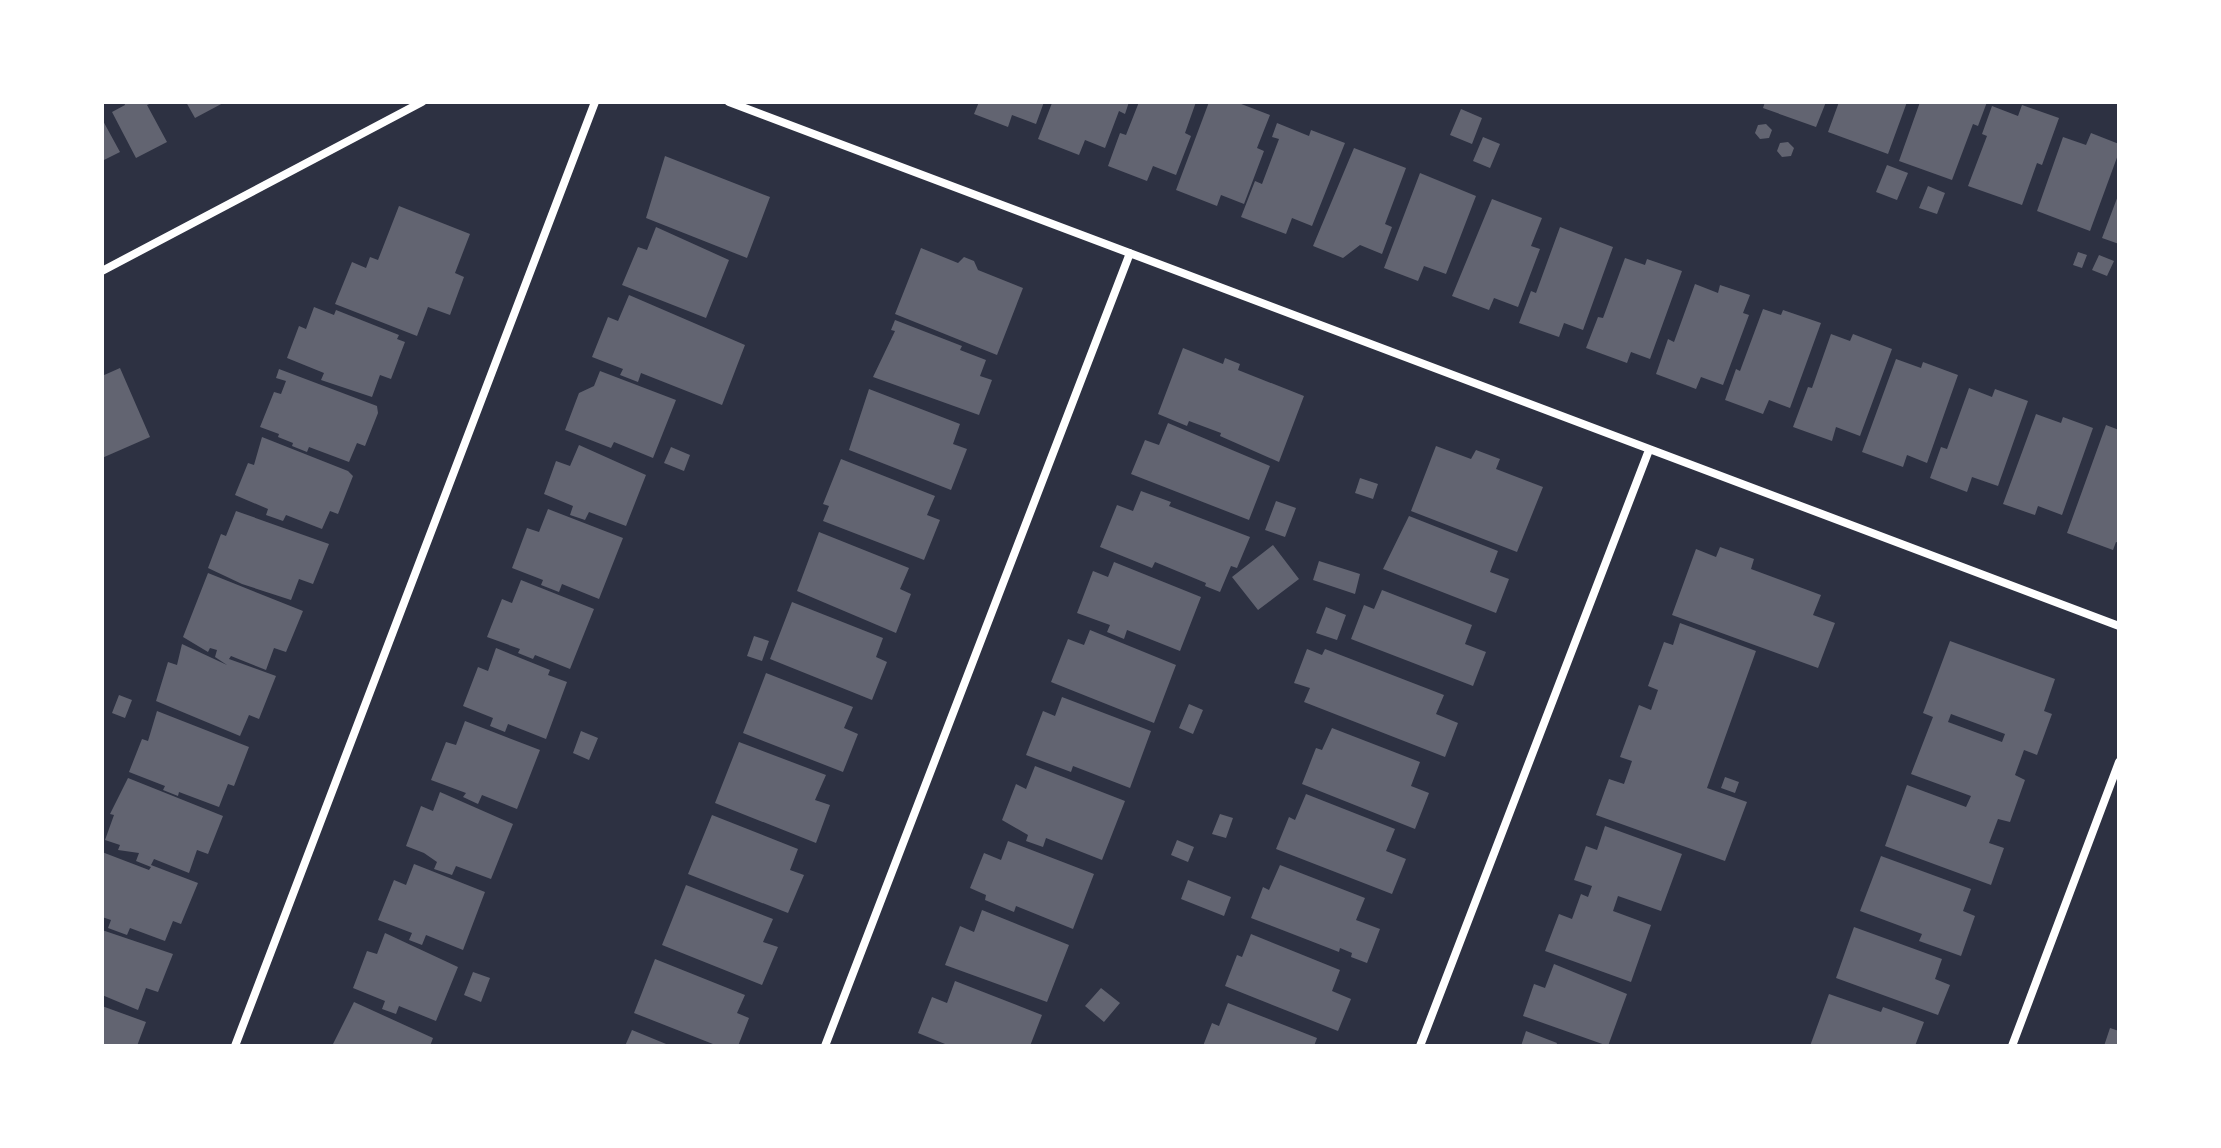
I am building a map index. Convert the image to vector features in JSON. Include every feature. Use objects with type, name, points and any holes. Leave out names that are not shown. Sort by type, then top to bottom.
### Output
[{"type":"street","points":[[102,271],[422,102]]},
{"type":"street","points":[[235,1046],[595,102]]},
{"type":"street","points":[[729,102],[2119,626]]},
{"type":"street","points":[[825,1046],[1130,253]]},
{"type":"street","points":[[1420,1046],[1649,450]]},
{"type":"street","points":[[2012,1046],[2119,762]]},
{"type":"building","points":[[124,102],[154,102],[147,105],[167,142],[136,158],[112,112],[125,105]]},
{"type":"building","points":[[186,102],[225,102],[195,118]]},
{"type":"building","points":[[979,102],[1044,102],[1036,124],[1012,115],[1008,127],[974,114]]},
{"type":"building","points":[[1129,102],[1125,114],[1119,111],[1105,148],[1085,140],[1079,155],[1038,139],[1052,103]]},
{"type":"building","points":[[1139,102],[1196,102],[1185,133],[1191,136],[1176,175],[1153,166],[1147,181],[1108,166],[1120,133],[1126,135]]},
{"type":"building","points":[[1209,102],[1236,102],[1270,115],[1257,148],[1264,151],[1244,204],[1221,195],[1217,206],[1176,190]]},
{"type":"building","points":[[1765,102],[1826,102],[1816,127],[1763,108]]},
{"type":"building","points":[[1839,102],[1907,102],[1888,154],[1828,132]]},
{"type":"building","points":[[1920,102],[1987,102],[1978,126],[1973,124],[1952,180],[1899,161]]},
{"type":"building","points":[[2022,105],[2059,118],[2042,165],[2037,163],[2022,205],[1968,186],[1987,136],[1982,134],[1992,106],[2018,116]]},
{"type":"building","points":[[1461,109],[1482,118],[1472,144],[1450,135]]},
{"type":"building","points":[[102,119],[120,152],[102,161]]},
{"type":"building","points":[[1277,123],[1309,136],[1311,130],[1345,143],[1312,226],[1292,218],[1286,234],[1241,217],[1255,181],[1262,184],[1279,139],[1272,137]]},
{"type":"building","points":[[1766,124],[1772,130],[1769,138],[1760,139],[1755,133],[1758,125]]},
{"type":"building","points":[[2091,133],[2119,144],[2119,152],[2090,231],[2037,211],[2063,137],[2086,145]]},
{"type":"building","points":[[1483,137],[1500,144],[1490,168],[1473,161]]},
{"type":"building","points":[[1788,142],[1794,148],[1791,156],[1782,157],[1777,151],[1780,143]]},
{"type":"building","points":[[1354,148],[1406,168],[1385,224],[1392,227],[1382,254],[1360,245],[1343,258],[1313,246]]},
{"type":"building","points":[[665,156],[770,197],[747,258],[646,218]]},
{"type":"building","points":[[1887,165],[1908,173],[1897,200],[1876,192]]},
{"type":"building","points":[[1420,173],[1476,196],[1446,274],[1424,266],[1418,281],[1384,268]]},
{"type":"building","points":[[1928,186],[1945,193],[1937,214],[1919,208]]},
{"type":"building","points":[[2119,193],[2119,244],[2102,238]]},
{"type":"building","points":[[1492,199],[1542,218],[1531,246],[1540,249],[1518,307],[1494,298],[1489,310],[1452,296]]},
{"type":"building","points":[[399,206],[470,234],[455,273],[464,277],[450,315],[428,307],[417,336],[335,304],[352,262],[366,268],[370,257],[378,260]]},
{"type":"building","points":[[656,227],[729,260],[706,318],[622,285],[638,247],[647,250]]},
{"type":"building","points":[[1560,227],[1613,247],[1583,330],[1564,323],[1559,337],[1519,323],[1531,291],[1536,293]]},
{"type":"building","points":[[921,248],[958,263],[964,257],[974,261],[978,270],[1023,288],[997,355],[895,314]]},
{"type":"building","points":[[2078,252],[2087,255],[2082,268],[2073,265]]},
{"type":"building","points":[[2099,255],[2114,261],[2107,276],[2092,270]]},
{"type":"building","points":[[1625,258],[1645,265],[1647,259],[1682,271],[1650,359],[1631,352],[1627,363],[1586,348],[1598,317],[1603,318]]},
{"type":"building","points":[[1695,284],[1718,293],[1720,285],[1750,295],[1743,313],[1749,315],[1723,385],[1701,377],[1696,389],[1656,374],[1668,339],[1674,342]]},
{"type":"building","points":[[629,295],[745,345],[722,405],[641,373],[638,382],[620,375],[623,369],[592,357],[608,317],[618,321]]},
{"type":"building","points":[[314,307],[334,315],[336,310],[399,335],[397,339],[405,342],[391,379],[380,375],[372,397],[321,380],[324,373],[287,358],[299,326],[306,329]]},
{"type":"building","points":[[1763,309],[1781,315],[1783,310],[1821,323],[1790,408],[1769,400],[1763,414],[1725,400],[1736,369],[1740,371]]},
{"type":"building","points":[[895,320],[962,346],[960,350],[986,360],[980,376],[992,380],[979,415],[873,377],[895,331],[891,330]]},
{"type":"building","points":[[1831,334],[1850,341],[1853,334],[1892,349],[1860,436],[1836,427],[1832,441],[1793,427],[1808,387],[1812,388]]},
{"type":"building","points":[[1183,348],[1223,364],[1225,358],[1240,364],[1238,370],[1304,396],[1279,462],[1220,436],[1221,433],[1189,421],[1187,426],[1158,414]]},
{"type":"building","points":[[1896,359],[1921,368],[1923,362],[1958,375],[1927,463],[1907,455],[1903,467],[1862,452]]},
{"type":"building","points":[[120,368],[150,437],[102,458],[102,376]]},
{"type":"building","points":[[279,369],[377,406],[378,413],[365,446],[357,443],[349,462],[309,447],[307,452],[278,437],[279,434],[260,427],[274,392],[281,394],[286,381],[276,378]]},
{"type":"building","points":[[600,371],[676,400],[653,458],[614,442],[611,448],[565,430],[579,393],[594,386]]},
{"type":"building","points":[[1969,388],[1992,397],[1995,389],[2028,401],[1998,486],[1972,477],[1967,492],[1930,478],[1941,447],[1947,449]]},
{"type":"building","points":[[869,389],[960,424],[953,444],[967,449],[951,490],[849,450]]},
{"type":"building","points":[[2036,414],[2061,423],[2063,417],[2093,428],[2062,515],[2038,506],[2035,515],[2003,504]]},
{"type":"building","points":[[1168,423],[1270,466],[1249,520],[1131,474],[1145,440],[1159,445]]},
{"type":"building","points":[[2106,425],[2119,430],[2119,543],[2116,542],[2113,550],[2067,533]]},
{"type":"building","points":[[262,437],[348,471],[353,476],[338,514],[330,511],[322,529],[286,515],[283,521],[266,515],[268,509],[235,495],[248,463],[254,465]]},
{"type":"building","points":[[579,445],[646,475],[626,526],[589,512],[585,520],[570,515],[573,506],[544,494],[556,461],[570,466]]},
{"type":"building","points":[[1436,446],[1471,459],[1476,450],[1500,459],[1496,469],[1543,487],[1517,552],[1411,511]]},
{"type":"building","points":[[671,447],[690,455],[684,471],[664,463]]},
{"type":"building","points":[[841,459],[935,496],[927,515],[940,520],[924,560],[823,521],[829,506],[823,504]]},
{"type":"building","points":[[1360,478],[1378,484],[1373,499],[1355,493]]},
{"type":"building","points":[[1141,491],[1171,502],[1169,506],[1250,537],[1237,568],[1231,566],[1220,592],[1155,562],[1152,568],[1100,547],[1117,505],[1133,511]]},
{"type":"building","points":[[1276,501],[1296,508],[1285,537],[1265,530]]},
{"type":"building","points":[[548,509],[623,538],[599,599],[562,584],[559,592],[541,585],[543,580],[512,568],[527,528],[539,532]]},
{"type":"building","points":[[236,511],[329,544],[313,584],[299,579],[291,600],[242,584],[208,568],[221,534],[226,536]]},
{"type":"building","points":[[1409,516],[1498,551],[1490,572],[1509,579],[1496,613],[1383,569]]},
{"type":"building","points":[[819,532],[909,568],[900,589],[911,594],[896,633],[797,591]]},
{"type":"building","points":[[1273,545],[1299,579],[1258,610],[1232,577]]},
{"type":"building","points":[[1720,547],[1754,559],[1751,569],[1821,595],[1813,615],[1835,623],[1818,668],[1672,615],[1696,549],[1716,557]]},
{"type":"building","points":[[1319,561],[1360,574],[1355,594],[1313,580]]},
{"type":"building","points":[[1114,562],[1201,597],[1180,651],[1127,630],[1124,639],[1107,632],[1110,625],[1077,613],[1093,571],[1108,577]]},
{"type":"building","points":[[208,573],[303,611],[286,652],[274,648],[266,670],[231,656],[229,659],[276,676],[259,719],[249,715],[240,736],[156,701],[168,662],[177,665],[182,644],[227,665],[215,657],[217,650],[210,648],[208,652],[183,637]]},
{"type":"building","points":[[521,580],[594,609],[570,669],[535,655],[533,659],[518,653],[520,649],[487,637],[502,599],[512,603]]},
{"type":"building","points":[[1382,590],[1472,625],[1465,644],[1486,652],[1473,686],[1351,639],[1364,605],[1374,609]]},
{"type":"building","points":[[792,602],[883,638],[876,657],[887,662],[872,700],[770,659]]},
{"type":"building","points":[[1326,607],[1346,615],[1337,640],[1316,633]]},
{"type":"building","points":[[1680,623],[1756,651],[1707,788],[1747,802],[1725,861],[1596,815],[1609,779],[1624,784],[1632,761],[1620,757],[1639,705],[1651,710],[1658,690],[1648,686],[1664,642],[1673,645]]},
{"type":"building","points":[[1090,630],[1176,665],[1154,723],[1051,682],[1068,639],[1084,645]]},
{"type":"building","points":[[754,636],[769,641],[762,661],[747,656]]},
{"type":"building","points":[[1950,641],[2055,679],[2044,711],[2052,714],[2037,755],[2024,750],[2015,775],[2025,780],[2010,822],[1998,819],[1989,843],[2004,848],[1991,885],[1885,846],[1907,785],[1966,807],[1971,796],[1911,774],[1933,717],[1923,713]],"holes":[[[1951,714],[2005,734],[2002,742],[1948,722]]]},
{"type":"building","points":[[496,648],[550,670],[548,675],[567,682],[546,739],[508,724],[505,732],[490,726],[493,718],[463,706],[478,667],[488,671]]},
{"type":"building","points":[[1307,649],[1322,655],[1325,649],[1444,695],[1436,714],[1458,723],[1445,757],[1304,702],[1310,688],[1294,683]]},
{"type":"building","points":[[766,673],[853,707],[844,728],[858,734],[843,772],[743,733]]},
{"type":"building","points":[[119,695],[132,700],[125,718],[112,713]]},
{"type":"building","points":[[1062,697],[1151,731],[1130,788],[1073,766],[1071,772],[1026,755],[1043,711],[1055,716]]},
{"type":"building","points":[[1189,704],[1203,710],[1193,734],[1179,728]]},
{"type":"building","points":[[157,711],[249,747],[234,786],[228,784],[219,807],[179,792],[178,796],[163,790],[165,786],[129,772],[142,739],[148,741]]},
{"type":"building","points":[[465,721],[540,750],[517,809],[482,795],[478,804],[463,797],[466,793],[431,780],[446,742],[456,745]]},
{"type":"building","points":[[1332,728],[1420,762],[1411,786],[1429,793],[1415,829],[1302,784],[1316,748],[1322,750]]},
{"type":"building","points":[[581,731],[598,738],[589,760],[573,753]]},
{"type":"building","points":[[739,742],[826,775],[815,800],[830,805],[816,843],[715,803]]},
{"type":"building","points":[[1035,766],[1125,801],[1102,860],[1046,838],[1043,847],[1026,841],[1028,835],[1002,820],[1016,784],[1026,789]]},
{"type":"building","points":[[1725,777],[1739,782],[1735,793],[1721,788]]},
{"type":"building","points":[[128,778],[223,816],[208,854],[197,850],[189,873],[154,859],[151,865],[198,883],[181,924],[173,921],[165,941],[130,928],[127,935],[108,928],[111,920],[102,917],[102,852],[149,870],[151,867],[136,861],[139,853],[118,850],[120,845],[105,840],[114,815],[110,814]]},
{"type":"building","points":[[440,792],[513,824],[491,879],[456,866],[452,875],[434,869],[437,862],[406,846],[421,806],[433,811]]},
{"type":"building","points":[[1306,794],[1395,829],[1386,851],[1406,859],[1392,894],[1276,849],[1289,817],[1295,820]]},
{"type":"building","points":[[1220,814],[1233,818],[1226,838],[1212,834]]},
{"type":"building","points":[[712,815],[798,849],[790,870],[804,875],[788,913],[688,874]]},
{"type":"building","points":[[1605,826],[1682,854],[1661,911],[1618,896],[1613,911],[1651,925],[1631,982],[1545,951],[1559,914],[1572,919],[1581,894],[1588,897],[1592,886],[1574,880],[1586,846],[1597,850]]},
{"type":"building","points":[[1177,840],[1194,847],[1188,862],[1171,855]]},
{"type":"building","points":[[1008,841],[1094,874],[1073,929],[1016,906],[1014,912],[985,900],[986,895],[970,888],[984,853],[1001,860]]},
{"type":"building","points":[[1881,856],[1971,889],[1963,911],[1975,916],[1961,956],[1919,941],[1922,934],[1860,911]]},
{"type":"building","points":[[414,864],[485,892],[463,950],[426,935],[422,945],[409,940],[412,933],[378,920],[394,880],[406,885]]},
{"type":"building","points":[[1280,865],[1365,898],[1356,920],[1380,929],[1367,963],[1351,957],[1352,953],[1340,948],[1339,952],[1251,918],[1263,887],[1269,890]]},
{"type":"building","points":[[1188,880],[1231,897],[1224,916],[1181,899]]},
{"type":"building","points":[[686,885],[773,919],[763,942],[778,947],[762,985],[662,945]]},
{"type":"building","points":[[982,910],[1069,945],[1047,1002],[945,965],[960,926],[974,932]]},
{"type":"building","points":[[1854,927],[1942,959],[1935,979],[1950,985],[1938,1015],[1836,978]]},
{"type":"building","points":[[102,930],[173,954],[158,992],[146,988],[138,1010],[102,995]]},
{"type":"building","points":[[385,933],[458,967],[436,1021],[399,1006],[396,1014],[382,1009],[385,1001],[353,988],[367,951],[377,954]]},
{"type":"building","points":[[1251,934],[1340,970],[1332,991],[1351,999],[1338,1031],[1225,986],[1237,955],[1242,957]]},
{"type":"building","points":[[655,959],[745,995],[737,1013],[749,1018],[738,1046],[718,1046],[634,1013]]},
{"type":"building","points":[[1554,964],[1627,994],[1608,1046],[1523,1016],[1534,984],[1545,988]]},
{"type":"building","points":[[473,972],[490,978],[481,1002],[464,995]]},
{"type":"building","points":[[955,981],[1042,1015],[1030,1046],[950,1046],[918,1033],[932,997],[947,1003]]},
{"type":"building","points":[[1101,988],[1120,1003],[1104,1022],[1085,1006]]},
{"type":"building","points":[[1829,994],[1881,1012],[1883,1007],[1924,1022],[1915,1046],[1810,1046]]},
{"type":"building","points":[[354,1002],[433,1038],[430,1046],[332,1046]]},
{"type":"building","points":[[1228,1003],[1317,1038],[1314,1046],[1203,1046],[1212,1023],[1219,1026]]},
{"type":"building","points":[[102,1006],[146,1022],[137,1046],[102,1046]]},
{"type":"building","points":[[2110,1028],[2119,1031],[2119,1046],[2104,1046]]},
{"type":"building","points":[[632,1030],[671,1046],[625,1046]]},
{"type":"building","points":[[1526,1031],[1557,1043],[1556,1046],[1521,1046]]}]
